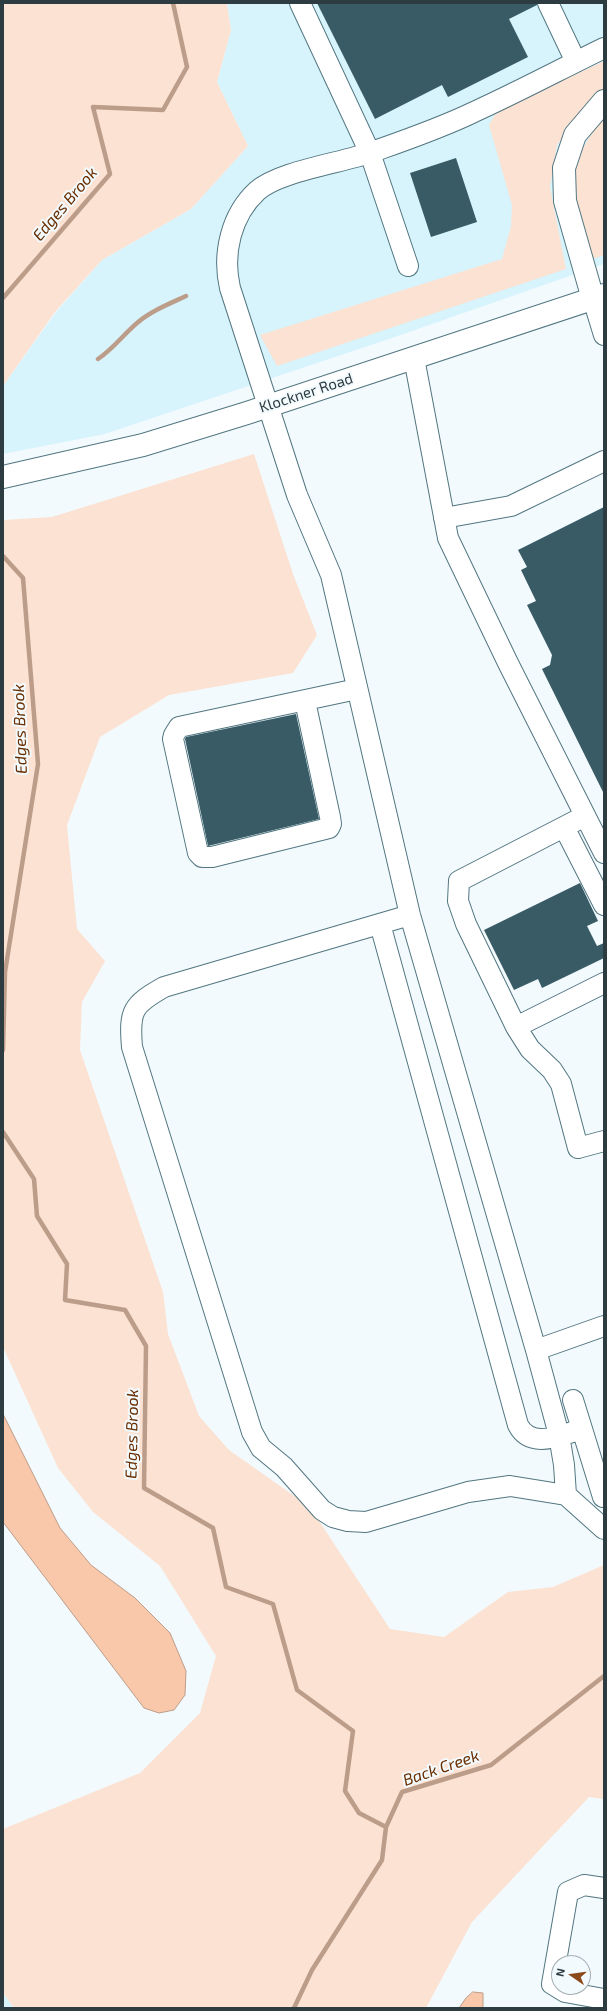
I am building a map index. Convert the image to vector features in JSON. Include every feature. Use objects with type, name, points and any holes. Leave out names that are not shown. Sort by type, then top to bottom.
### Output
[{"type":"main road","points":[[599,297],[565,201],[564,168],[575,135],[604,101]]},
{"type":"main road","name":"Klockner Road","points":[[3,477],[143,445],[599,297]]},
{"type":"lane","points":[[300,3],[370,153],[408,266]]},
{"type":"lane","points":[[548,3],[576,62]]},
{"type":"lane","points":[[566,1495],[564,1465],[559,1435],[536,1350],[410,915],[330,575],[298,495],[227,276],[227,250],[231,233],[242,209],[258,190],[280,178],[370,153],[473,113],[604,48]]},
{"type":"lane","points":[[599,297],[604,335]]},
{"type":"lane","points":[[414,358],[448,538],[457,559],[604,853]]},
{"type":"lane","points":[[444,518],[511,506],[604,461]]},
{"type":"lane","points":[[305,701],[331,824],[329,828],[319,832],[212,857],[202,857],[198,853],[173,739],[175,732],[184,725],[357,689]]},
{"type":"lane","points":[[585,816],[459,881],[458,901],[466,924],[516,1027],[530,1049],[552,1070],[561,1084],[578,1148],[604,1141]]},
{"type":"lane","points":[[564,827],[604,905]]},
{"type":"lane","points":[[410,915],[164,986],[147,996],[136,1007],[130,1022],[132,1048],[252,1432],[261,1448],[284,1467],[322,1510],[333,1517],[348,1521],[366,1522],[468,1492],[510,1486],[566,1495],[604,1529]]},
{"type":"lane","points":[[380,924],[518,1425],[522,1433],[530,1438],[539,1440],[582,1429]]},
{"type":"lane","points":[[516,1027],[604,983]]},
{"type":"lane","points":[[536,1350],[604,1326]]},
{"type":"lane","points":[[573,1400],[603,1497]]},
{"type":"lane","points":[[604,1888],[584,1885],[568,1892],[552,1984],[565,1992],[604,1999]]},
{"type":"shaded area","points":[[3,3],[227,3],[231,30],[217,82],[248,146],[191,209],[102,260],[55,312],[3,386]]},
{"type":"shaded area","points":[[227,3],[604,3],[604,264],[392,338],[105,434],[3,454],[3,386],[56,312],[102,260],[191,209],[248,146],[217,82],[231,30]]},
{"type":"shaded area","points":[[604,61],[604,93],[586,107],[557,145],[550,187],[566,269],[277,366],[260,335],[502,259],[511,226],[512,205],[489,125],[497,111]]},
{"type":"shaded area","points":[[604,119],[604,255],[593,259],[573,188],[578,157],[594,129]]},
{"type":"shaded area","points":[[254,454],[293,574],[317,635],[293,673],[169,695],[100,737],[67,825],[77,929],[105,961],[82,1002],[80,1050],[163,1292],[168,1334],[199,1416],[229,1450],[310,1507],[390,1629],[444,1637],[508,1592],[553,1587],[604,1565],[604,1799],[589,1797],[472,1922],[426,2008],[14,2008],[3,1993],[3,1829],[140,1773],[200,1713],[216,1656],[160,1566],[93,1512],[58,1468],[3,1347],[3,520],[52,517]]},
{"type":"shaded area","points":[[3,1414],[60,1528],[91,1565],[135,1598],[170,1633],[186,1671],[185,1695],[174,1710],[159,1713],[144,1708],[3,1522]]},
{"type":"shaded area","points":[[473,1992],[483,1993],[483,2008],[459,2008],[466,1998]]},
{"type":"shaded area","points":[[3,1993],[14,2008],[3,2008]]},
{"type":"building","points":[[317,3],[537,3],[537,5],[509,19],[528,57],[448,97],[442,85],[375,119]]},
{"type":"building","points":[[456,158],[477,222],[431,237],[410,173]]},
{"type":"building","points":[[604,507],[604,794],[542,669],[550,665],[552,655],[527,605],[536,601],[521,570],[527,567],[518,550]]},
{"type":"building","points":[[296,714],[319,819],[208,846],[185,739],[186,737]]},
{"type":"building","points":[[580,883],[598,921],[587,926],[597,946],[604,943],[604,958],[542,988],[538,979],[514,990],[484,930]]},
{"type":"waterway","name":"Edges Brook","points":[[3,298],[110,174],[93,107],[163,110],[187,67],[173,3]]},
{"type":"waterway","points":[[98,359],[142,319],[160,308],[186,296]]},
{"type":"waterway","name":"Edges Brook","points":[[3,556],[23,578],[38,764],[5,972],[3,1050]]},
{"type":"waterway","name":"Edges Brook","points":[[3,1132],[34,1179],[37,1216],[67,1264],[65,1300],[125,1310],[146,1346],[144,1488],[213,1528],[226,1587],[273,1604],[297,1690],[353,1731],[345,1791],[359,1813],[386,1827]]},
{"type":"waterway","name":"Back Creek","points":[[294,2008],[312,1970],[382,1860],[386,1827],[402,1792],[491,1765],[604,1676]]}]
